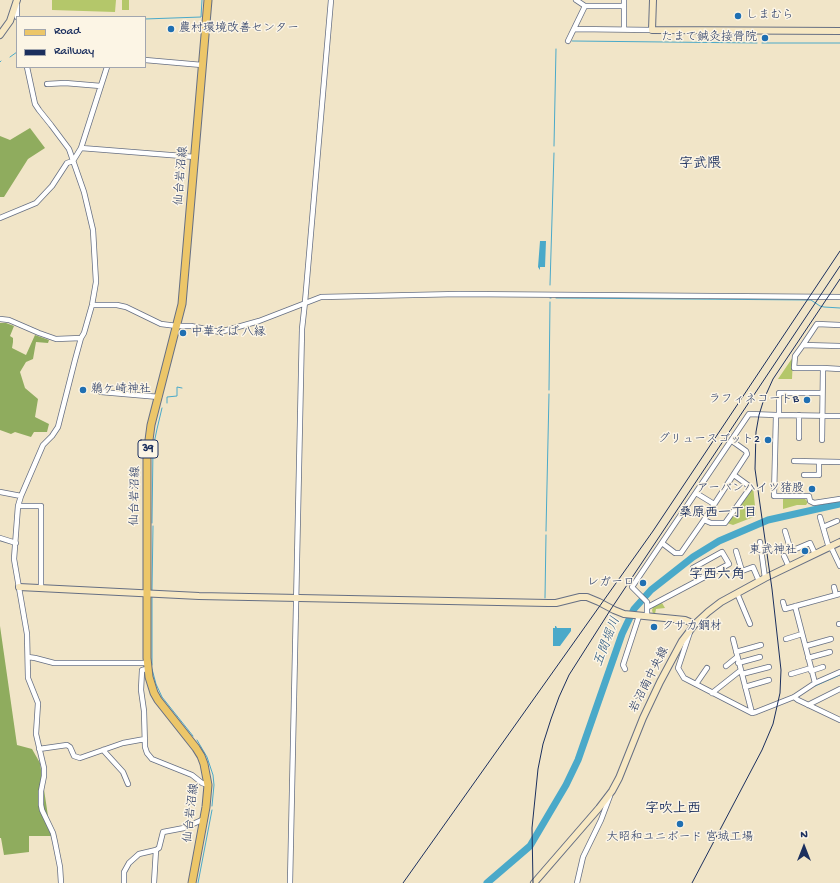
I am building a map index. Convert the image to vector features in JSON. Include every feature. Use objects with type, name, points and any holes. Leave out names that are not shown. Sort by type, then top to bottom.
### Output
[{"type":"main road","name":"仙台岩沼線","points":[[192,883],[204,819],[208,785],[201,756],[158,700],[151,686],[147,666],[147,455],[151,425],[182,304],[208,0]]},
{"type":"street","points":[[290,883],[302,329],[306,302],[331,0]]},
{"type":"street","points":[[576,0],[585,6],[624,6]]},
{"type":"street","points":[[624,0],[624,29]]},
{"type":"street","points":[[652,30],[653,0]]},
{"type":"street","points":[[17,2],[17,16]]},
{"type":"street","points":[[0,35],[10,21],[17,2]]},
{"type":"street","points":[[568,41],[585,6]]},
{"type":"street","points":[[575,28],[840,31]]},
{"type":"street","points":[[146,60],[202,65]]},
{"type":"street","points":[[27,68],[35,104],[69,149],[88,207],[93,230],[96,282],[92,305],[84,333],[81,338],[58,427],[43,445],[18,506],[14,559],[27,634],[28,678],[38,703],[36,734],[44,768],[40,805],[53,833],[60,867],[61,883]]},
{"type":"street","points":[[0,218],[36,203],[52,186],[67,162],[73,161],[81,148],[107,68]]},
{"type":"street","points":[[47,84],[65,82],[101,86]]},
{"type":"street","points":[[81,148],[195,157]]},
{"type":"street","points":[[92,305],[117,305],[126,307],[161,324],[190,326],[220,332],[259,321],[321,297],[459,294],[840,297]]},
{"type":"street","points":[[0,319],[9,320],[56,339],[81,338]]},
{"type":"street","points":[[840,325],[817,324],[795,356],[794,368],[840,369]]},
{"type":"street","points":[[803,345],[840,346]]},
{"type":"street","points":[[822,440],[823,368]]},
{"type":"street","points":[[101,392],[158,397]]},
{"type":"street","points":[[822,393],[779,393],[774,496],[809,496],[810,501],[814,503],[840,499]]},
{"type":"street","points":[[648,605],[632,587],[749,414],[840,416]]},
{"type":"street","points":[[799,416],[799,438]]},
{"type":"street","points":[[662,543],[675,553],[681,553],[704,520],[748,453],[732,441]]},
{"type":"street","points":[[794,461],[840,462]]},
{"type":"street","points":[[804,475],[819,475],[819,462]]},
{"type":"street","points":[[704,520],[711,523],[725,523],[750,488],[734,475]]},
{"type":"street","points":[[0,492],[21,496]]},
{"type":"street","points":[[696,493],[714,504]]},
{"type":"street","points":[[18,506],[41,506],[41,588]]},
{"type":"street","points":[[820,517],[830,547],[840,566]]},
{"type":"street","points":[[823,527],[837,521]]},
{"type":"street","points":[[785,531],[791,551],[810,543],[815,554]]},
{"type":"street","points":[[0,538],[16,543]]},
{"type":"street","points":[[760,542],[765,578]]},
{"type":"street","name":"岩沼南中央線","points":[[534,883],[612,791],[660,682],[682,641],[695,624],[721,602],[737,593],[765,578],[840,543]]},
{"type":"street","points":[[736,551],[742,571],[753,567],[759,581]]},
{"type":"street","points":[[648,605],[699,580],[729,564],[722,552],[694,568],[699,580]]},
{"type":"street","points":[[784,556],[789,567]]},
{"type":"street","points":[[19,587],[146,592],[199,596],[548,603],[556,603],[585,597],[624,614],[685,620],[695,624]]},
{"type":"street","points":[[783,602],[785,609],[838,595],[834,587]]},
{"type":"street","points":[[737,593],[750,624]]},
{"type":"street","points":[[647,616],[648,605]]},
{"type":"street","points":[[795,606],[815,683]]},
{"type":"street","points":[[625,669],[623,665],[638,615]]},
{"type":"street","points":[[690,630],[678,668],[684,678],[752,713],[794,697],[815,683],[840,672]]},
{"type":"street","points":[[786,640],[802,634]]},
{"type":"street","points":[[733,639],[752,713]]},
{"type":"street","points":[[806,646],[831,639]]},
{"type":"street","points":[[726,666],[736,655],[761,645]]},
{"type":"street","points":[[808,658],[830,652]]},
{"type":"street","points":[[28,657],[54,663],[147,666]]},
{"type":"street","points":[[738,663],[760,657]]},
{"type":"street","points":[[147,666],[142,670],[141,679],[147,753],[152,759],[192,775],[202,783],[208,785]]},
{"type":"street","points":[[712,693],[741,672],[769,667]]},
{"type":"street","points":[[791,674],[823,667]]},
{"type":"street","points":[[696,684],[707,668]]},
{"type":"street","points":[[745,687],[769,680]]},
{"type":"street","points":[[808,705],[840,689]]},
{"type":"street","points":[[794,697],[840,720]]},
{"type":"street","points":[[39,749],[67,746],[70,747],[74,756],[77,758],[123,743],[145,739]]},
{"type":"street","points":[[103,750],[123,772],[128,784]]},
{"type":"street","points":[[577,883],[583,857],[601,820],[612,791]]},
{"type":"street","points":[[154,883],[156,850],[159,848],[163,832],[184,828],[204,819]]},
{"type":"street","points":[[124,883],[124,872],[129,863],[139,854],[156,850]]},
{"type":"green space","points":[[52,0],[116,0],[115,12],[52,10]]},
{"type":"green space","points":[[122,0],[129,0],[129,10],[122,10]]},
{"type":"green space","points":[[30,128],[45,148],[28,159],[4,197],[0,197],[0,136],[10,140]]},
{"type":"green space","points":[[0,323],[6,323],[14,326],[10,336],[13,338],[12,348],[26,355],[35,335],[49,340],[48,343],[36,342],[33,359],[26,362],[20,372],[25,388],[38,399],[35,417],[49,424],[47,432],[34,432],[31,437],[15,432],[11,434],[0,430]]},
{"type":"green space","points":[[793,357],[792,379],[778,379]]},
{"type":"green space","points":[[753,486],[756,516],[733,525],[727,523]]},
{"type":"green space","points":[[783,499],[805,499],[808,502],[806,505],[797,505],[783,509]]},
{"type":"green space","points":[[662,603],[665,608],[656,609],[655,614],[653,614],[653,607]]},
{"type":"green space","points":[[0,626],[17,745],[32,749],[40,763],[51,836],[29,836],[29,852],[4,855],[0,838]]},
{"type":"water","points":[[540,241],[546,241],[545,267],[540,267],[540,270],[538,267]]},
{"type":"water","points":[[555,626],[557,628],[571,628],[571,631],[560,646],[553,646],[553,628],[555,628]]},
{"type":"waterway","points":[[146,19],[201,17],[202,0]]},
{"type":"waterway","points":[[572,41],[757,43]]},
{"type":"waterway","points":[[762,43],[840,43]]},
{"type":"waterway","points":[[554,146],[556,49]]},
{"type":"waterway","points":[[10,57],[16,53]]},
{"type":"waterway","points":[[550,285],[554,153]]},
{"type":"waterway","points":[[556,298],[811,300],[820,306],[840,308]]},
{"type":"waterway","points":[[549,390],[550,302]]},
{"type":"waterway","points":[[167,403],[167,397],[177,396],[177,387],[182,388]]},
{"type":"waterway","points":[[546,531],[549,394]]},
{"type":"waterway","points":[[152,523],[153,448],[162,408]]},
{"type":"waterway","name":"五間堀川","points":[[487,883],[530,846],[566,785],[578,760],[622,634],[634,609],[651,590],[693,557],[719,541],[768,520],[840,504]]},
{"type":"waterway","points":[[152,590],[153,526]]},
{"type":"waterway","points":[[545,598],[546,535]]},
{"type":"waterway","points":[[152,597],[152,665]]},
{"type":"waterway","points":[[152,669],[156,684],[162,697],[193,736]]},
{"type":"waterway","points":[[815,686],[840,675]]},
{"type":"waterway","points":[[197,740],[207,757],[213,775],[214,785],[212,806]]},
{"type":"waterway","points":[[198,883],[212,810]]},
{"type":"railway","points":[[403,883],[653,531],[840,251]]},
{"type":"railway","points":[[533,883],[532,828],[538,769],[543,744],[551,719],[569,675],[611,609],[840,266]]},
{"type":"railway","points":[[692,883],[762,750],[773,724],[780,693],[781,670],[772,589],[755,469],[756,432],[759,415],[773,379],[840,279]]},
{"type":"place","name":"しまむら","points":[[738,16]]},
{"type":"place","name":"農村環境改善センター","points":[[171,29]]},
{"type":"place","name":"たまて鍼灸接骨院","points":[[765,38]]},
{"type":"place","name":"中華そば 八縁","points":[[183,333]]},
{"type":"place","name":"鵜ケ崎神社","points":[[83,390]]},
{"type":"place","name":"ラフィネコートB","points":[[807,400]]},
{"type":"place","name":"グリュースゴット2","points":[[768,440]]},
{"type":"place","name":"アーバンハイツ猪股","points":[[812,489]]},
{"type":"place","name":"東武神社","points":[[805,551]]},
{"type":"place","name":"レガーロ","points":[[643,583]]},
{"type":"place","name":"クサカ鋼材","points":[[654,627]]},
{"type":"place","name":"大昭和ユニボード 宮城工場","points":[[680,824]]},
{"type":"district","name":"字武隈","points":[[700,165]]},
{"type":"district","name":"桑原西一丁目","points":[[718,514]]},
{"type":"district","name":"字西六角","points":[[717,576]]},
{"type":"district","name":"字吹上西","points":[[673,810]]}]
